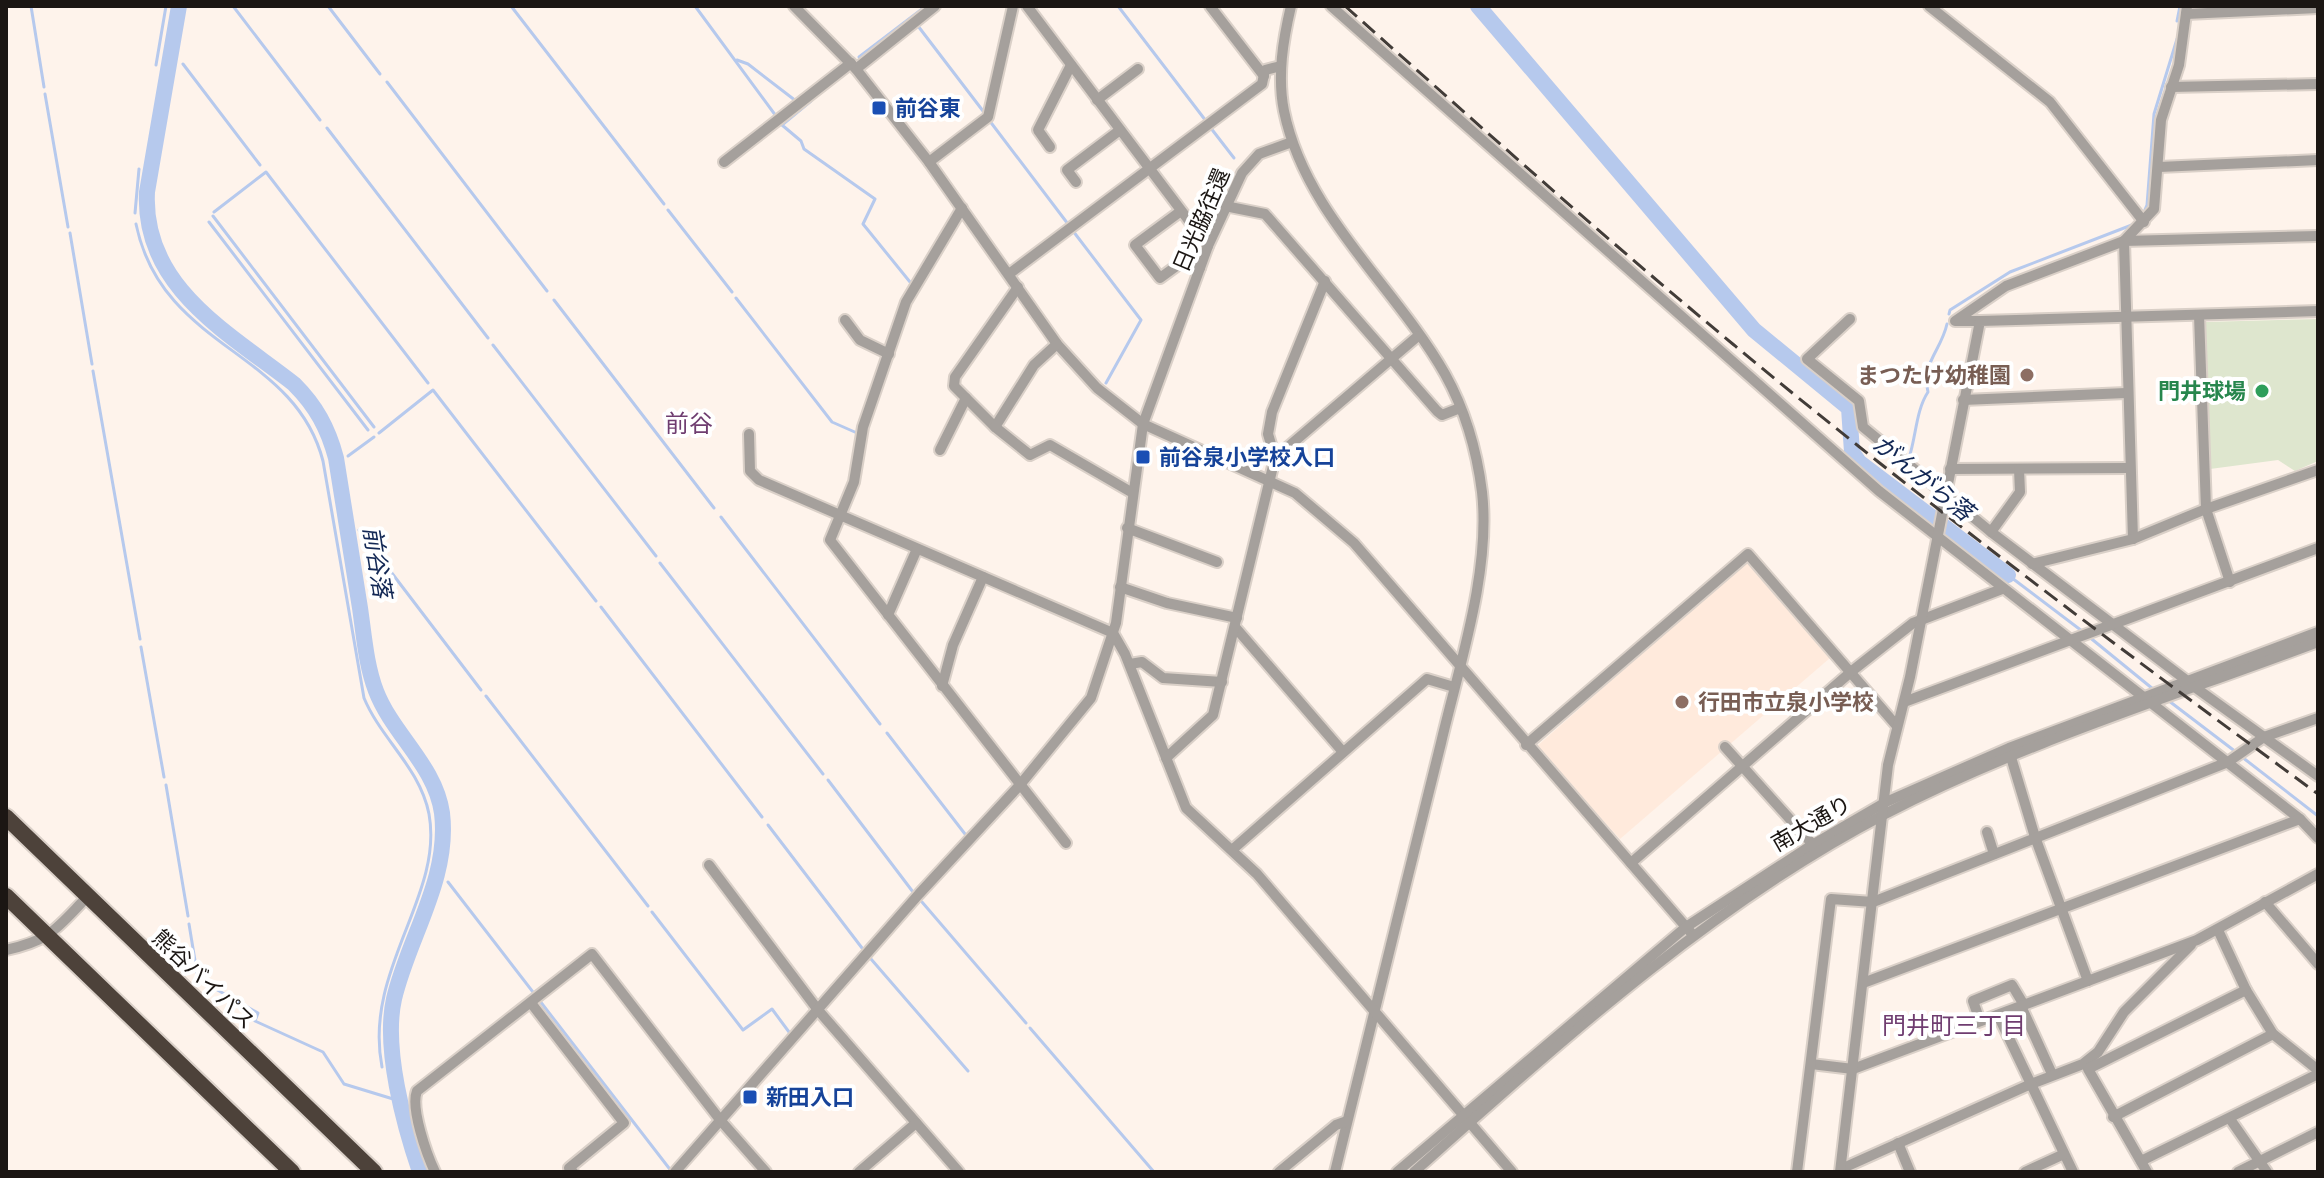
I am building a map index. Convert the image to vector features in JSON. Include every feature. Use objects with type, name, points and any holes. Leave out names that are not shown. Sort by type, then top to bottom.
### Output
[{"type":"highway","name":"熊谷バイパス","points":[[6,817],[370,1171]]},
{"type":"highway","points":[[6,896],[292,1172]]},
{"type":"street","points":[[794,6],[854,66],[929,162],[1057,344],[1097,388],[1143,424],[1267,478],[1314,507],[1354,543],[1690,931]]},
{"type":"street","points":[[724,162],[935,6]]},
{"type":"street","points":[[929,162],[988,117],[1013,6]]},
{"type":"street","points":[[1027,6],[1208,246]]},
{"type":"street","points":[[1210,6],[1264,76]]},
{"type":"street","points":[[1291,6],[1281,66],[1284,111],[1292,142],[1324,205],[1445,375],[1460,408],[1478,468],[1484,523],[1483,550],[1454,687],[1335,1172]]},
{"type":"street","points":[[1331,6],[1937,540],[2070,640],[2157,697],[2228,762],[2300,819],[2318,838]]},
{"type":"street","points":[[1929,6],[2050,102],[2144,222]]},
{"type":"street","points":[[2133,539],[2126,393],[2124,241],[2154,209],[2161,120],[2179,65],[2186,10],[2318,8]]},
{"type":"street","points":[[1050,147],[1038,130],[1071,65]]},
{"type":"street","points":[[1009,274],[1262,84],[1265,70],[1281,66]]},
{"type":"street","points":[[1097,100],[1138,69]]},
{"type":"street","points":[[2171,87],[2318,84]]},
{"type":"street","points":[[1076,182],[1067,170],[1120,130]]},
{"type":"street","name":"日光脇往還","points":[[677,1170],[1019,786],[1091,698],[1113,633],[1143,424],[1225,206],[1254,158],[1292,142]]},
{"type":"street","points":[[2159,167],[2318,160]]},
{"type":"street","points":[[1225,206],[1265,214],[1437,411],[1442,415],[1460,408]]},
{"type":"street","points":[[962,208],[915,282],[863,427],[854,482],[830,540],[1066,843]]},
{"type":"street","points":[[1181,211],[1135,245],[1160,278],[1182,262],[1200,268]]},
{"type":"street","points":[[2318,236],[2124,241],[2006,286],[1955,321],[2318,311]]},
{"type":"street","points":[[1275,458],[1268,434],[1272,412],[1325,281]]},
{"type":"street","points":[[1018,287],[955,377],[954,386],[995,427],[1030,455],[1050,445],[1131,492]]},
{"type":"street","points":[[2199,315],[2206,509],[2230,582]]},
{"type":"street","points":[[1850,319],[1807,359],[1859,401],[1863,427],[1991,532],[2186,680]]},
{"type":"street","points":[[845,320],[860,340],[889,354]]},
{"type":"street","points":[[1841,1171],[1888,765],[1904,702],[1980,321]]},
{"type":"street","points":[[1166,758],[1213,715],[1267,478],[1275,458],[1418,336]]},
{"type":"street","points":[[995,427],[1034,365],[1057,344]]},
{"type":"street","points":[[1963,400],[2126,393]]},
{"type":"street","points":[[940,450],[966,398]]},
{"type":"street","points":[[749,434],[750,471],[759,480],[1113,633],[1130,664],[1186,808],[1232,850],[1512,1172]]},
{"type":"street","points":[[1950,469],[2129,468]]},
{"type":"street","points":[[1991,532],[2020,492],[2019,469]]},
{"type":"street","points":[[2032,564],[2133,539],[2206,509],[2318,470]]},
{"type":"street","points":[[1127,528],[1217,562]]},
{"type":"street","points":[[1904,702],[2318,548]]},
{"type":"street","points":[[888,615],[917,549]]},
{"type":"street","points":[[1526,745],[1748,554],[1896,725]]},
{"type":"street","points":[[942,686],[953,645],[983,577]]},
{"type":"street","points":[[1120,587],[1236,622],[1343,752]]},
{"type":"street","points":[[1631,863],[1852,671],[1920,620],[2002,589]]},
{"type":"street","name":"南大通り","points":[[2157,697],[2186,680],[2318,632]]},
{"type":"street","name":"南大通り","points":[[1397,1172],[1466,1120],[1690,931],[1816,848],[1885,808],[2010,753],[2157,697],[2196,688],[2318,642]]},
{"type":"street","points":[[1130,664],[1142,662],[1163,678],[1222,682]]},
{"type":"street","points":[[1232,850],[1427,679],[1454,687]]},
{"type":"street","points":[[2196,688],[2318,776]]},
{"type":"street","points":[[1797,1172],[1831,899],[1873,902],[2228,762],[2264,737],[2318,718]]},
{"type":"street","points":[[1725,747],[1816,848]]},
{"type":"street","points":[[2010,753],[2035,837],[2088,981]]},
{"type":"street","points":[[1863,983],[2300,819]]},
{"type":"street","points":[[1987,832],[1994,854]]},
{"type":"street","points":[[709,865],[818,1010],[959,1172]]},
{"type":"street","points":[[1811,1064],[1853,1069],[1998,1015],[2197,940],[2318,874]]},
{"type":"street","points":[[6,950],[38,943],[49,936],[87,897]]},
{"type":"street","points":[[2265,902],[2318,964]]},
{"type":"street","points":[[2141,1161],[2230,1119],[2318,1072],[2273,1034],[2246,990],[2218,930]]},
{"type":"street","points":[[2086,1066],[2124,1012],[2197,940]]},
{"type":"street","points":[[435,1172],[417,1112],[417,1091],[592,954],[721,1121],[766,1172]]},
{"type":"street","points":[[1980,1021],[1973,1001],[2012,985],[2052,1074]]},
{"type":"street","points":[[1841,1171],[2052,1074],[2086,1066],[2246,990]]},
{"type":"street","points":[[532,1002],[624,1123],[569,1168],[573,1172]]},
{"type":"street","points":[[1998,1015],[2073,1172]]},
{"type":"street","points":[[2113,1117],[2273,1034]]},
{"type":"street","points":[[2086,1066],[2147,1172]]},
{"type":"street","points":[[2230,1119],[2267,1172]]},
{"type":"street","name":"南大通り","points":[[1414,1172],[1466,1120]]},
{"type":"street","points":[[1279,1172],[1336,1125],[1347,1121]]},
{"type":"street","points":[[859,1172],[916,1123]]},
{"type":"street","points":[[2238,1172],[2318,1132]]},
{"type":"street","points":[[1898,1143],[1910,1172]]},
{"type":"street","points":[[2025,1172],[2064,1154]]},
{"type":"shaded area","name":"行田市立泉小学校","points":[[1748,560],[1830,658],[1620,839],[1536,747]]},
{"type":"green space","name":"門井球場","points":[[2318,319],[2318,461],[2295,471],[2278,460],[2210,469],[2204,322]]},
{"type":"waterway","points":[[31,6],[44,87]]},
{"type":"waterway","points":[[156,65],[166,6]]},
{"type":"waterway","name":"前谷落","points":[[179,6],[147,192],[149,225],[159,255],[174,281],[194,304],[294,384],[315,409],[325,427],[336,458],[366,650],[376,691],[392,722],[423,765],[438,796],[442,813],[440,861],[400,976],[391,1019],[397,1086],[420,1172]]},
{"type":"waterway","points":[[233,6],[320,120]]},
{"type":"waterway","points":[[328,6],[380,74]]},
{"type":"waterway","points":[[511,6],[664,204]]},
{"type":"waterway","points":[[695,6],[776,116]]},
{"type":"waterway","points":[[859,57],[926,6]]},
{"type":"waterway","points":[[1118,6],[1206,121]]},
{"type":"waterway","name":"がんがら落","points":[[1478,6],[1754,330],[1849,408],[1852,452],[1859,462],[2008,575]]},
{"type":"waterway","points":[[2177,21],[2180,6]]},
{"type":"waterway","points":[[918,26],[983,111]]},
{"type":"waterway","points":[[2144,212],[2154,114],[2177,39]]},
{"type":"waterway","points":[[737,60],[748,64],[796,101]]},
{"type":"waterway","points":[[183,64],[260,165]]},
{"type":"waterway","points":[[387,82],[547,291]]},
{"type":"waterway","points":[[45,94],[68,227]]},
{"type":"waterway","points":[[811,101],[782,125],[801,141],[804,149],[875,199],[863,224],[910,282]]},
{"type":"waterway","points":[[989,120],[1068,224]]},
{"type":"waterway","points":[[1210,127],[1234,158]]},
{"type":"waterway","points":[[327,128],[488,338]]},
{"type":"waterway","points":[[135,213],[139,169]]},
{"type":"waterway","points":[[214,212],[266,172],[428,383]]},
{"type":"waterway","points":[[668,210],[732,292]]},
{"type":"waterway","points":[[213,216],[374,427]]},
{"type":"waterway","points":[[209,222],[368,430]]},
{"type":"waterway","points":[[1949,314],[1950,310],[2010,272],[2137,223]]},
{"type":"waterway","points":[[136,224],[150,266],[172,298],[199,325],[285,394],[308,424],[323,461],[364,698],[417,782],[429,814],[431,844],[425,874],[383,998],[379,1032],[382,1067]]},
{"type":"waterway","points":[[1073,231],[1141,320],[1106,383]]},
{"type":"waterway","points":[[70,233],[92,364]]},
{"type":"waterway","points":[[736,298],[832,422],[857,433]]},
{"type":"waterway","points":[[554,300],[714,508]]},
{"type":"waterway","points":[[1909,458],[1928,392],[1929,365],[1947,324]]},
{"type":"waterway","points":[[493,345],[656,556]]},
{"type":"waterway","points":[[93,371],[140,639]]},
{"type":"waterway","points":[[379,433],[433,390],[596,601]]},
{"type":"waterway","points":[[348,456],[374,437]]},
{"type":"waterway","points":[[721,517],[880,724]]},
{"type":"waterway","points":[[359,530],[481,690]]},
{"type":"waterway","points":[[660,563],[823,774]]},
{"type":"waterway","name":"がんがら落","points":[[2008,575],[2082,631]]},
{"type":"waterway","points":[[601,607],[762,817]]},
{"type":"waterway","name":"がんがら落","points":[[2088,636],[2153,689]]},
{"type":"waterway","points":[[141,647],[164,777]]},
{"type":"waterway","points":[[486,696],[648,906]]},
{"type":"waterway","name":"がんがら落","points":[[2169,701],[2236,752]]},
{"type":"waterway","points":[[887,733],[965,834]]},
{"type":"waterway","name":"がんがら落","points":[[2242,757],[2318,816]]},
{"type":"waterway","points":[[828,780],[913,892]]},
{"type":"waterway","points":[[166,785],[188,916]]},
{"type":"waterway","points":[[768,825],[862,948]]},
{"type":"waterway","points":[[448,882],[672,1172]]},
{"type":"waterway","points":[[922,902],[1026,1023]]},
{"type":"waterway","points":[[652,912],[743,1030],[772,1009],[789,1032]]},
{"type":"waterway","points":[[189,924],[198,979],[258,1013],[255,1021],[323,1052],[344,1084],[403,1102]]},
{"type":"waterway","points":[[871,959],[968,1071]]},
{"type":"waterway","points":[[1030,1028],[1154,1172]]},
{"type":"railway","points":[[1345,6],[1684,304],[1805,403],[2023,574],[2318,794]]},
{"type":"place","name":"前谷東","points":[[879,108]]},
{"type":"place","name":"まつたけ幼稚園","points":[[2027,375]]},
{"type":"place","name":"門井球場","points":[[2262,391]]},
{"type":"place","name":"前谷泉小学校入口","points":[[1143,457]]},
{"type":"place","name":"行田市立泉小学校","points":[[1682,702]]},
{"type":"place","name":"新田入口","points":[[750,1097]]},
{"type":"district","name":"前谷","points":[[689,424]]},
{"type":"district","name":"門井町三丁目","points":[[1954,1026]]}]
